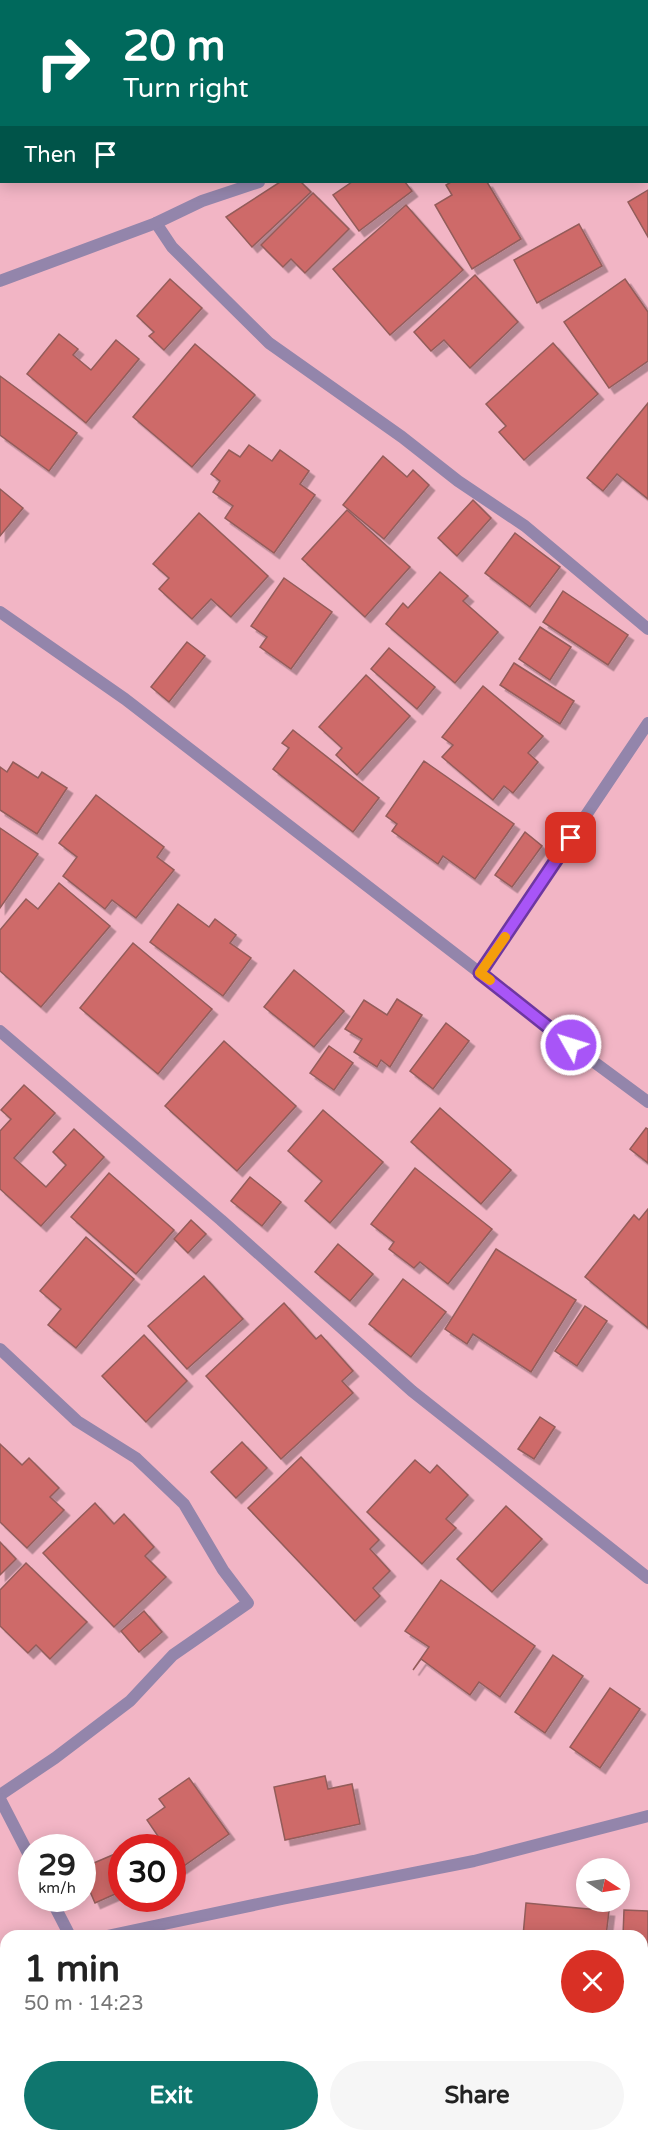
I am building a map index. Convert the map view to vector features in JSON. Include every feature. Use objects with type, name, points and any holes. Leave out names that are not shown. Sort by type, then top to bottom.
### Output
[{"type":"street","points":[[0,281],[156,223],[202,201],[256,183]]},
{"type":"street","points":[[156,223],[172,247],[268,343],[402,437],[458,481],[525,526],[648,629]]},
{"type":"street","points":[[0,612],[125,699],[571,1045],[648,1102]]},
{"type":"street","points":[[480,973],[648,723]]},
{"type":"street","points":[[0,1031],[221,1220],[412,1391],[648,1578]]},
{"type":"street","points":[[0,1349],[77,1421],[136,1458],[184,1504],[223,1570],[248,1603],[173,1655],[130,1701],[0,1797],[18,1834]]},
{"type":"street","points":[[135,1930],[474,1861],[648,1816]]},
{"type":"street","points":[[58,1912],[67,1930]]},
{"type":"building","points":[[278,183],[302,183],[311,192],[252,247],[226,217]]},
{"type":"building","points":[[351,183],[406,183],[412,191],[359,231],[333,195]]},
{"type":"building","points":[[449,183],[488,183],[521,239],[472,269],[435,205],[452,195],[446,185]]},
{"type":"building","points":[[648,190],[648,237],[628,202]]},
{"type":"building","points":[[313,193],[349,229],[305,273],[291,259],[283,267],[261,245]]},
{"type":"building","points":[[406,205],[463,270],[390,335],[333,269]]},
{"type":"building","points":[[579,224],[602,266],[537,303],[514,260]]},
{"type":"building","points":[[475,275],[518,322],[470,368],[444,340],[431,351],[414,332]]},
{"type":"building","points":[[170,279],[202,308],[164,350],[149,336],[154,332],[137,316]]},
{"type":"building","points":[[625,279],[648,312],[648,361],[609,388],[564,322]]},
{"type":"building","points":[[59,334],[78,349],[73,355],[91,370],[116,340],[139,359],[86,423],[27,374]]},
{"type":"building","points":[[553,343],[598,394],[524,460],[499,432],[506,426],[486,404]]},
{"type":"building","points":[[195,344],[255,395],[192,467],[133,417]]},
{"type":"building","points":[[0,376],[77,433],[49,471],[0,435]]},
{"type":"building","points":[[648,403],[648,499],[617,474],[603,491],[587,478]]},
{"type":"building","points":[[249,445],[272,461],[280,450],[309,471],[300,484],[315,495],[274,553],[225,518],[233,506],[213,492],[220,481],[211,474],[229,450],[240,457]]},
{"type":"building","points":[[383,456],[407,477],[413,470],[429,485],[384,539],[343,505]]},
{"type":"building","points":[[0,489],[23,508],[0,536]]},
{"type":"building","points":[[473,500],[491,518],[457,556],[438,538]]},
{"type":"building","points":[[347,510],[410,567],[365,617],[302,559]]},
{"type":"building","points":[[199,513],[268,576],[231,617],[211,599],[192,619],[159,589],[169,578],[153,564]]},
{"type":"building","points":[[515,533],[560,567],[530,607],[485,573]]},
{"type":"building","points":[[440,572],[468,596],[463,601],[498,632],[455,683],[386,624],[403,603],[408,608]]},
{"type":"building","points":[[284,578],[332,612],[291,669],[260,647],[267,637],[251,626]]},
{"type":"building","points":[[563,591],[628,635],[608,665],[543,622]]},
{"type":"building","points":[[540,627],[571,647],[550,680],[519,659]]},
{"type":"building","points":[[187,642],[205,656],[169,702],[151,687]]},
{"type":"building","points":[[389,648],[435,687],[417,709],[371,669]]},
{"type":"building","points":[[514,663],[574,701],[560,724],[500,685]]},
{"type":"building","points":[[366,675],[410,716],[357,775],[336,755],[342,748],[319,727]]},
{"type":"building","points":[[483,686],[543,736],[528,753],[538,762],[513,793],[504,786],[493,800],[442,757],[453,745],[442,737]]},
{"type":"building","points":[[293,730],[379,798],[353,832],[273,769],[289,748],[282,743]]},
{"type":"building","points":[[424,761],[514,824],[475,879],[443,856],[438,864],[392,831],[397,824],[386,816]]},
{"type":"building","points":[[13,762],[38,778],[42,772],[67,788],[37,834],[0,810],[0,767],[7,772]]},
{"type":"building","points":[[96,795],[164,847],[157,857],[174,870],[136,918],[112,900],[105,909],[63,876],[77,857],[59,843]]},
{"type":"building","points":[[0,828],[38,854],[0,908]]},
{"type":"building","points":[[525,832],[542,846],[512,887],[495,875]]},
{"type":"building","points":[[59,883],[110,926],[41,1007],[0,971],[0,930],[26,899],[38,909]]},
{"type":"building","points":[[178,904],[209,927],[215,919],[236,935],[230,943],[251,958],[223,996],[150,942]]},
{"type":"building","points":[[133,943],[212,1009],[158,1074],[80,1008]]},
{"type":"building","points":[[294,970],[344,1011],[314,1047],[264,1007]]},
{"type":"building","points":[[397,999],[422,1015],[390,1067],[381,1060],[377,1067],[354,1052],[362,1039],[345,1029],[364,1000],[387,1015]]},
{"type":"building","points":[[446,1023],[469,1041],[433,1089],[410,1071]]},
{"type":"building","points":[[224,1041],[296,1106],[237,1171],[165,1106]]},
{"type":"building","points":[[329,1046],[353,1063],[334,1090],[310,1073]]},
{"type":"building","points":[[24,1085],[55,1113],[14,1158],[46,1187],[66,1165],[53,1152],[74,1129],[104,1157],[41,1226],[0,1189],[0,1131],[11,1119],[1,1110]]},
{"type":"building","points":[[440,1108],[511,1170],[481,1204],[411,1142]]},
{"type":"building","points":[[323,1110],[383,1162],[330,1223],[305,1201],[322,1181],[288,1151]]},
{"type":"building","points":[[646,1128],[648,1129],[648,1163],[630,1149]]},
{"type":"building","points":[[415,1168],[492,1229],[448,1284],[420,1262],[414,1268],[389,1249],[394,1242],[371,1224]]},
{"type":"building","points":[[109,1173],[174,1230],[136,1274],[71,1217]]},
{"type":"building","points":[[250,1177],[281,1202],[262,1226],[231,1201]]},
{"type":"building","points":[[648,1209],[648,1328],[585,1277],[634,1215],[639,1220]]},
{"type":"building","points":[[191,1220],[206,1234],[188,1253],[174,1239]]},
{"type":"building","points":[[86,1237],[134,1279],[76,1348],[48,1325],[61,1309],[40,1291]]},
{"type":"building","points":[[338,1244],[373,1274],[350,1301],[315,1272]]},
{"type":"building","points":[[496,1249],[576,1300],[531,1372],[473,1334],[467,1344],[445,1329]]},
{"type":"building","points":[[204,1276],[243,1319],[187,1369],[148,1326]]},
{"type":"building","points":[[403,1279],[446,1312],[411,1357],[369,1324]]},
{"type":"building","points":[[284,1303],[316,1339],[321,1335],[353,1371],[342,1381],[353,1393],[281,1459],[206,1376]]},
{"type":"building","points":[[585,1306],[607,1321],[577,1366],[555,1351]]},
{"type":"building","points":[[144,1335],[187,1381],[146,1422],[102,1376]]},
{"type":"building","points":[[540,1417],[555,1427],[534,1459],[518,1449]]},
{"type":"building","points":[[242,1442],[267,1468],[236,1498],[211,1472]]},
{"type":"building","points":[[0,1444],[22,1465],[29,1458],[59,1488],[50,1497],[64,1510],[27,1548],[0,1522]]},
{"type":"building","points":[[301,1457],[379,1540],[370,1549],[390,1571],[373,1588],[380,1596],[355,1621],[248,1508]]},
{"type":"building","points":[[415,1460],[430,1473],[437,1465],[468,1495],[446,1519],[456,1528],[422,1564],[367,1512]]},
{"type":"building","points":[[95,1503],[114,1524],[124,1514],[154,1547],[145,1556],[166,1577],[114,1627],[43,1553]]},
{"type":"building","points":[[506,1506],[542,1539],[492,1592],[457,1559]]},
{"type":"building","points":[[0,1542],[16,1559],[0,1575]]},
{"type":"building","points":[[26,1563],[87,1622],[50,1659],[36,1645],[28,1653],[0,1626],[0,1590]]},
{"type":"building","points":[[441,1580],[535,1646],[500,1697],[479,1682],[470,1695],[421,1659],[413,1670],[429,1647],[405,1631]]},
{"type":"building","points":[[144,1611],[162,1632],[139,1652],[121,1631]]},
{"type":"building","points":[[553,1655],[583,1676],[545,1733],[515,1712]]},
{"type":"building","points":[[610,1688],[640,1709],[600,1768],[570,1747]]},
{"type":"building","points":[[325,1776],[328,1789],[352,1784],[360,1824],[285,1840],[274,1787]]},
{"type":"building","points":[[189,1778],[229,1834],[186,1864],[186,1834],[156,1834],[147,1820],[165,1807],[159,1799]]},
{"type":"building","points":[[108,1857],[108,1897],[96,1903],[96,1862]]},
{"type":"building","points":[[526,1903],[576,1908],[576,1912],[609,1912],[607,1930],[524,1930]]},
{"type":"building","points":[[648,1911],[648,1930],[623,1930],[624,1912]]},
{"type":"slow traffic","points":[[490,980],[480,973],[505,937]]},
{"type":"route","points":[[571,838],[480,973],[571,1045]]}]
